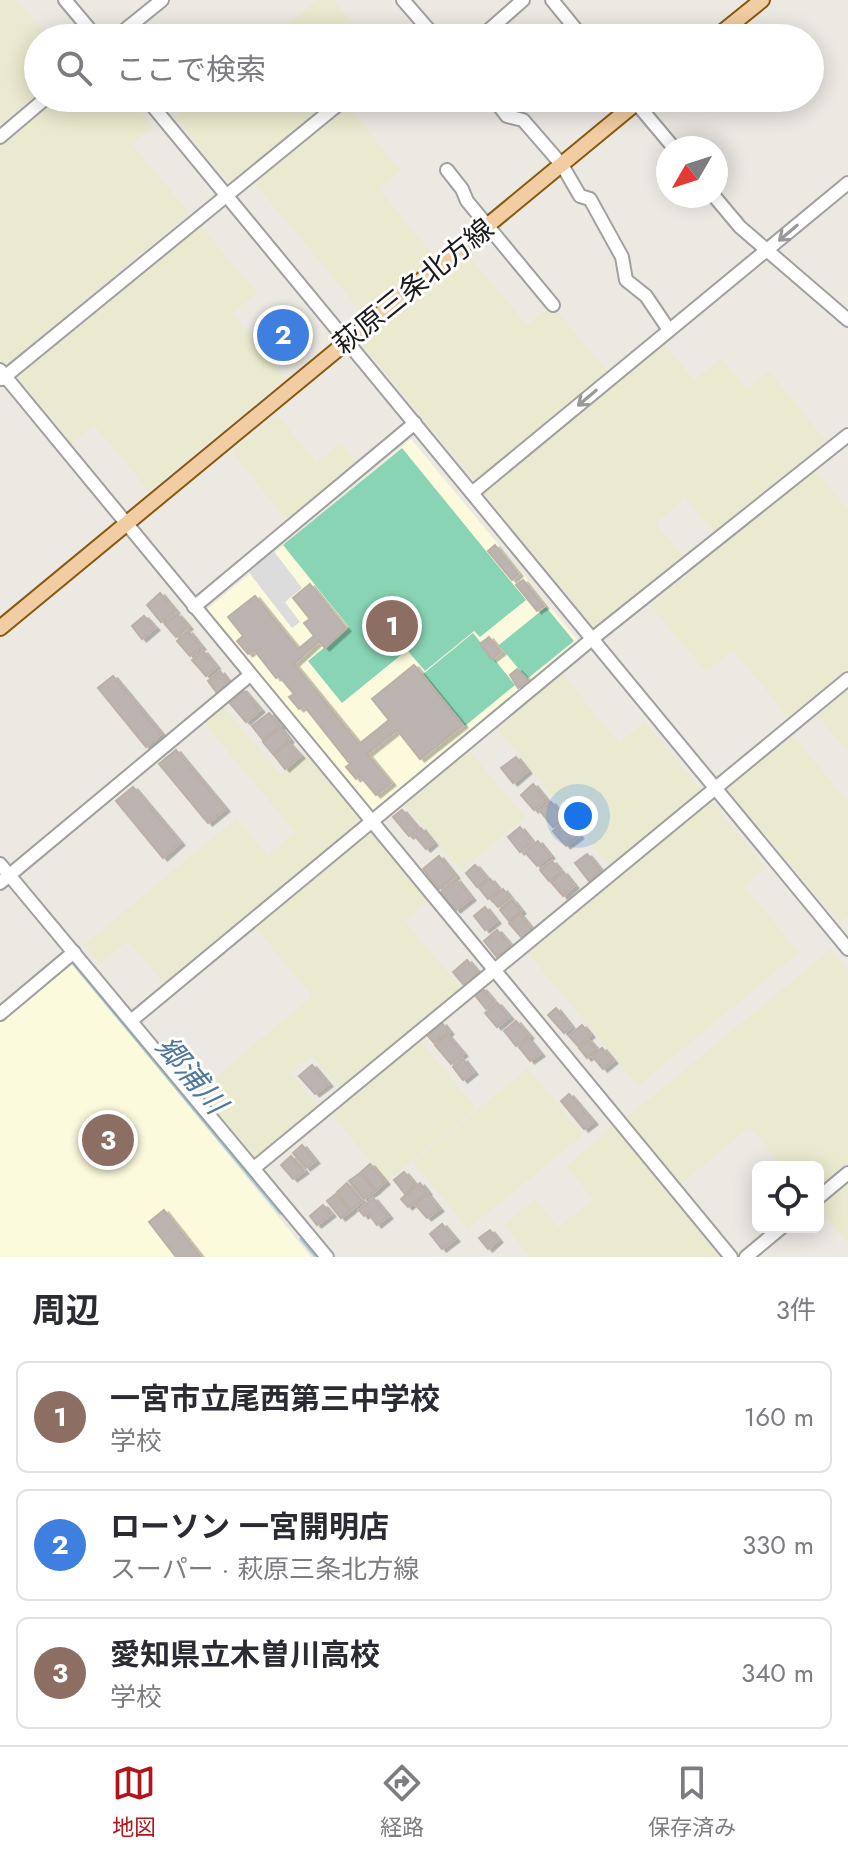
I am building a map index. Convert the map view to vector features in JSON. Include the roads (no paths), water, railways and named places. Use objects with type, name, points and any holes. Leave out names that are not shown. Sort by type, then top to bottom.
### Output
[{"type":"main road","points":[[732,24],[762,0]]},
{"type":"main road","name":"萩原三条北方線","points":[[0,628],[623,112]]},
{"type":"street","points":[[65,0],[85,24]]},
{"type":"street","points":[[132,24],[162,0]]},
{"type":"street","points":[[403,0],[420,24]]},
{"type":"street","points":[[496,24],[523,0]]},
{"type":"street","points":[[552,0],[572,24]]},
{"type":"street","points":[[0,137],[29,112]]},
{"type":"street","points":[[158,112],[848,949]]},
{"type":"street","points":[[329,112],[123,283],[2,376],[126,522],[731,1257]]},
{"type":"street","points":[[504,112],[507,116],[523,120],[562,165],[580,196],[590,199],[622,257],[626,280],[646,296],[669,330]]},
{"type":"street","points":[[646,112],[665,136]]},
{"type":"street","points":[[447,170],[467,201],[553,305]]},
{"type":"street","points":[[472,493],[848,183]]},
{"type":"street","points":[[724,208],[767,252],[848,320]]},
{"type":"street","points":[[194,607],[415,423]]},
{"type":"street","points":[[132,1020],[592,639],[848,435]]},
{"type":"street","points":[[5,879],[250,675]]},
{"type":"street","points":[[254,1168],[848,679]]},
{"type":"street","points":[[0,864],[5,879],[74,952],[132,1020],[327,1257]]},
{"type":"street","points":[[0,1014],[74,952]]},
{"type":"street","points":[[824,1193],[848,1173]]},
{"type":"street","points":[[746,1257],[775,1233]]},
{"type":"waterway","name":"郷浦川","points":[[72,962],[280,1213]]},
{"type":"waterway","name":"郷浦川","points":[[301,1239],[316,1257]]},
{"type":"place","name":"ローソン 一宮開明店","points":[[283,335]]},
{"type":"place","name":"一宮市立尾西第三中学校","points":[[392,626]]},
{"type":"place","name":"愛知県立木曽川高校","points":[[108,1140]]}]
